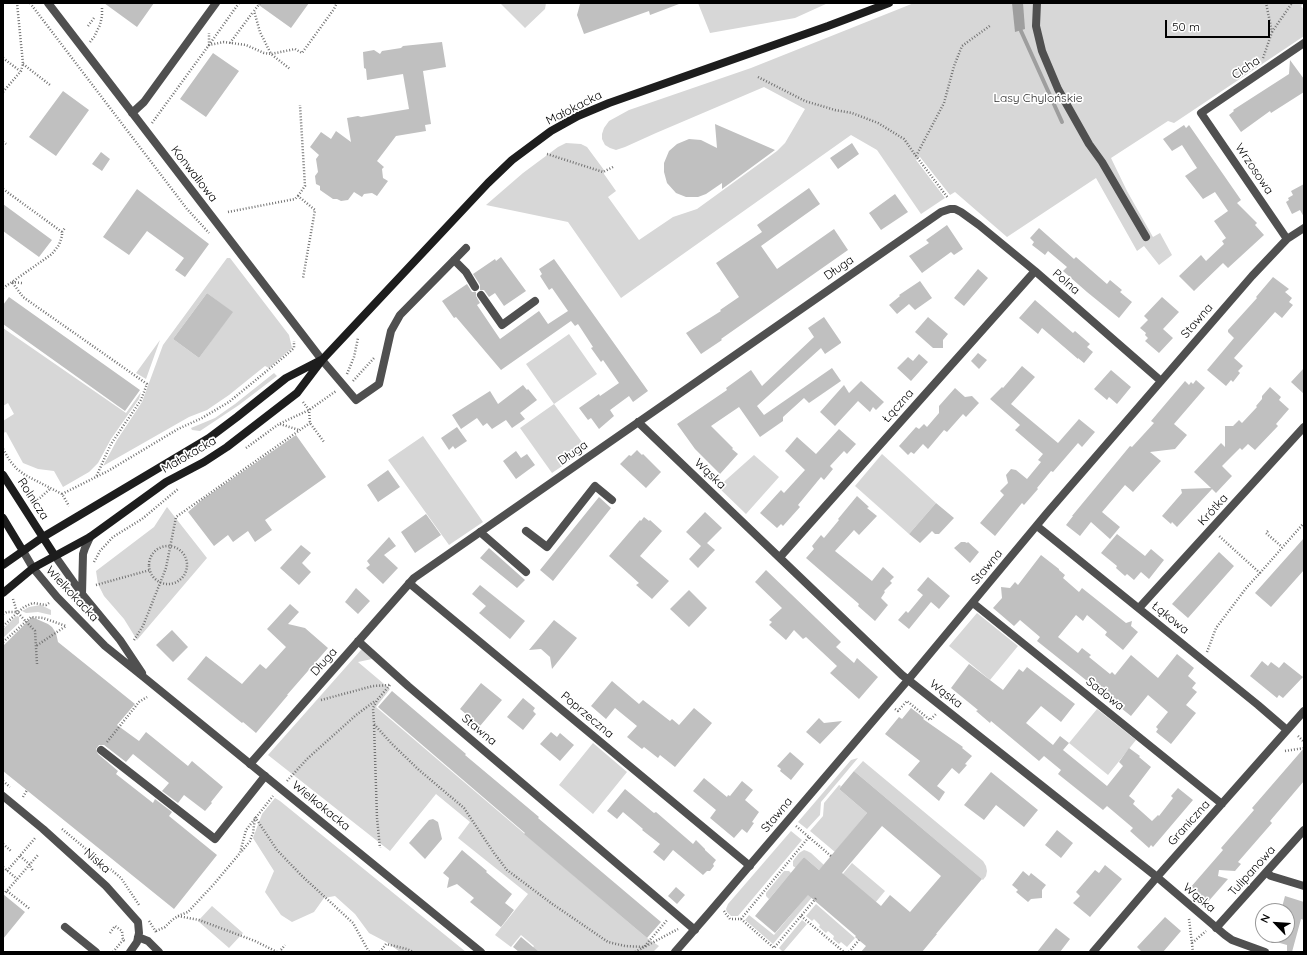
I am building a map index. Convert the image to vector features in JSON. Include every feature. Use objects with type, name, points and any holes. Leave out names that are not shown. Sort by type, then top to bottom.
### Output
[{"type":"main road","name":"Małokacka","points":[[3,593],[33,568],[90,537],[166,482],[204,462],[227,447],[297,393],[322,360],[488,183],[512,160],[551,131],[578,116],[609,103],[889,3]]},
{"type":"main road","name":"Małokacka","points":[[3,565],[43,537],[208,438],[286,378],[322,360]]},
{"type":"main road","name":"Rolnicza","points":[[3,475],[43,537]]},
{"type":"main road","points":[[3,518],[23,551]]},
{"type":"main road","name":"Wielkokacka","points":[[43,537],[55,556]]},
{"type":"street","name":"Konwaliowa","points":[[48,3],[322,360],[356,400],[379,384],[392,331],[400,315],[454,260]]},
{"type":"street","points":[[132,113],[144,102],[216,3]]},
{"type":"street","points":[[1037,3],[1036,26],[1042,51],[1058,89],[1089,144],[1102,162],[1146,237]]},
{"type":"street","name":"Cicha","points":[[1201,113],[1304,44]]},
{"type":"street","name":"Wrzosowa","points":[[1201,113],[1287,238]]},
{"type":"street","name":"Polna","points":[[950,209],[961,212],[1035,271],[1161,381]]},
{"type":"street","name":"Długa","points":[[250,764],[414,578],[941,212],[950,209]]},
{"type":"street","name":"Stawna","points":[[675,952],[750,866],[1161,381],[1287,238],[1304,228]]},
{"type":"street","points":[[466,248],[454,260],[466,272],[476,286]]},
{"type":"street","name":"Łączna","points":[[780,557],[1035,271]]},
{"type":"street","points":[[481,295],[502,325],[535,301]]},
{"type":"street","name":"Wąska","points":[[638,422],[908,680],[1157,877],[1216,928],[1232,940],[1265,952]]},
{"type":"street","name":"Krótka","points":[[1139,608],[1304,427]]},
{"type":"street","points":[[526,531],[546,547],[595,486],[612,500]]},
{"type":"street","name":"Łąkowa","points":[[1037,526],[1287,730]]},
{"type":"street","points":[[480,532],[526,572]]},
{"type":"street","points":[[82,594],[84,554],[90,537]]},
{"type":"street","name":"Wielkokacka","points":[[23,551],[33,568],[57,597],[105,646],[481,952]]},
{"type":"street","name":"Wielkokacka","points":[[55,556],[82,594],[120,640],[146,679]]},
{"type":"street","name":"Poprzeczna","points":[[409,583],[750,866]]},
{"type":"street","name":"Sadowa","points":[[973,603],[1222,804]]},
{"type":"street","name":"Stawna","points":[[358,641],[408,686],[694,930]]},
{"type":"street","name":"Graniczna","points":[[1093,952],[1157,877],[1304,711]]},
{"type":"street","points":[[101,750],[215,839],[265,776]]},
{"type":"street","name":"Niska","points":[[3,796],[43,829],[106,886],[138,922],[138,937]]},
{"type":"street","name":"Tulipanowa","points":[[1216,928],[1304,830]]},
{"type":"street","points":[[1267,873],[1271,876],[1304,886]]},
{"type":"street","points":[[65,927],[96,952]]},
{"type":"street","points":[[130,952],[136,945],[138,937],[148,941],[159,952]]},
{"type":"path","points":[[3,92],[21,71],[23,64],[17,3]]},
{"type":"path","points":[[30,3],[182,202],[213,237]]},
{"type":"path","points":[[146,131],[239,3]]},
{"type":"path","points":[[230,43],[260,3]]},
{"type":"path","points":[[209,46],[224,42],[246,45],[264,53],[271,54],[295,49],[302,53],[337,3]]},
{"type":"path","points":[[1266,3],[1272,32]]},
{"type":"path","points":[[1256,76],[1272,32],[1292,3]]},
{"type":"path","points":[[84,48],[92,40],[100,24],[102,8]]},
{"type":"path","points":[[254,11],[260,32],[271,54],[290,69]]},
{"type":"path","points":[[88,26],[94,18]]},
{"type":"path","points":[[916,156],[944,102],[954,66],[962,46],[990,25]]},
{"type":"path","points":[[3,58],[21,71]]},
{"type":"path","points":[[23,64],[50,85]]},
{"type":"path","points":[[758,76],[805,101],[835,110],[852,113],[878,123],[904,139],[948,198]]},
{"type":"path","points":[[228,212],[295,199],[305,186],[300,105]]},
{"type":"path","points":[[548,154],[603,172],[613,167]]},
{"type":"path","points":[[3,189],[62,232]]},
{"type":"path","points":[[298,196],[315,210],[303,278]]},
{"type":"path","points":[[3,288],[52,254],[59,245],[62,232],[65,228]]},
{"type":"path","points":[[12,282],[22,283]]},
{"type":"path","points":[[12,282],[23,297],[147,384],[141,400],[111,444],[96,477]]},
{"type":"path","points":[[348,373],[356,349],[360,319]]},
{"type":"path","points":[[62,494],[96,477],[178,429],[215,411],[277,364],[294,348],[293,338]]},
{"type":"path","points":[[299,430],[279,424],[309,410],[337,391]]},
{"type":"path","points":[[309,410],[310,422],[324,442]]},
{"type":"path","points":[[134,640],[143,626],[161,583],[166,568],[176,518],[310,422]]},
{"type":"path","points":[[3,449],[17,469],[25,475],[62,494],[70,506]]},
{"type":"path","points":[[32,505],[51,488]]},
{"type":"path","points":[[100,551],[113,537],[142,519],[167,498]]},
{"type":"path","points":[[1206,654],[1216,628],[1247,587],[1304,524]]},
{"type":"path","points":[[1268,530],[1266,533],[1282,547]]},
{"type":"path","points":[[1219,536],[1260,573]]},
{"type":"path","points":[[171,546],[182,552],[187,564],[186,570],[184,576],[179,581],[173,584],[161,583],[152,576],[149,564],[154,553],[164,547],[171,546]]},
{"type":"path","points":[[96,585],[150,570]]},
{"type":"path","points":[[12,595],[17,612],[35,631],[37,664]]},
{"type":"path","points":[[3,626],[24,607],[33,603],[46,605]]},
{"type":"path","points":[[3,614],[7,612],[17,612]]},
{"type":"path","points":[[3,642],[31,617],[38,617],[66,626],[36,646]]},
{"type":"path","points":[[307,699],[312,704],[328,697],[373,686],[396,684]]},
{"type":"path","points":[[290,777],[307,759],[356,715],[377,700],[390,685]]},
{"type":"path","points":[[101,750],[139,702],[147,697]]},
{"type":"path","points":[[377,700],[373,708],[377,818],[380,848]]},
{"type":"path","points":[[894,707],[898,711],[907,701],[930,720],[937,713]]},
{"type":"path","points":[[374,724],[419,770],[464,808],[507,870],[551,903],[608,942],[625,946],[644,947]]},
{"type":"path","points":[[1298,736],[1304,742]]},
{"type":"path","points":[[1285,751],[1304,748]]},
{"type":"path","points":[[23,797],[27,790]]},
{"type":"path","points":[[240,853],[246,830],[268,802]]},
{"type":"path","points":[[156,931],[165,927],[178,916],[188,912],[214,884],[252,837],[255,817]]},
{"type":"path","points":[[255,817],[277,850],[302,876],[353,923],[369,952]]},
{"type":"path","points":[[56,824],[121,878],[142,910]]},
{"type":"path","points":[[794,825],[831,856]]},
{"type":"path","points":[[7,870],[36,836]]},
{"type":"path","points":[[725,906],[726,914],[729,919],[741,919],[809,837]]},
{"type":"path","points":[[3,844],[12,851]]},
{"type":"path","points":[[3,892],[5,893],[38,855]]},
{"type":"path","points":[[20,856],[34,870]]},
{"type":"path","points":[[3,867],[17,879]]},
{"type":"path","points":[[7,890],[30,909]]},
{"type":"path","points":[[741,919],[774,948],[817,897]]},
{"type":"path","points":[[1189,914],[1193,952]]},
{"type":"path","points":[[178,916],[199,920],[255,941],[279,952],[285,945]]},
{"type":"path","points":[[801,916],[820,934],[844,952]]},
{"type":"path","points":[[644,947],[670,917]]},
{"type":"path","points":[[148,919],[156,931],[157,938]]},
{"type":"path","points":[[110,932],[116,926],[122,931],[123,940],[113,952]]},
{"type":"path","points":[[635,952],[677,929],[684,929]]},
{"type":"path","points":[[1192,943],[1206,930]]},
{"type":"path","points":[[849,952],[859,940]]},
{"type":"path","points":[[380,952],[386,944],[413,952]]},
{"type":"green space","points":[[500,3],[546,3],[545,9],[525,28]]},
{"type":"green space","points":[[698,3],[828,3],[795,18],[710,33]]},
{"type":"green space","name":"Lasy Chylońskie","points":[[914,3],[1304,3],[1301,6],[1304,10],[1304,36],[1174,123],[1168,121],[1111,158],[1127,191],[1153,237],[1160,233],[1172,255],[1159,265],[1144,246],[1137,251],[1096,178],[1007,237],[955,192],[950,195],[920,157],[916,160],[945,198],[921,214],[877,150],[851,135],[621,298],[568,222],[486,205],[523,173],[558,147],[566,143],[581,144],[587,147],[604,170],[604,174],[616,191],[608,197],[639,240],[673,217],[697,209],[777,151],[785,143],[805,109],[764,87],[616,150],[605,145],[602,139],[604,128],[609,121],[629,110],[751,68]]},
{"type":"green space","points":[[227,258],[230,258],[289,335],[292,348],[269,368],[265,366],[229,395],[207,410],[189,417],[103,466],[117,440],[142,402],[163,345]],"holes":[[[207,293],[232,312],[199,358],[173,339]]]},
{"type":"green space","points":[[3,328],[126,413],[141,392],[139,399],[111,439],[98,463],[89,472],[63,487],[54,471],[38,469],[23,463],[6,432],[3,433],[3,421],[14,414],[8,403],[3,406]]},
{"type":"green space","points":[[569,334],[597,374],[554,404],[526,364]]},
{"type":"green space","points":[[160,340],[146,379],[136,373]]},
{"type":"green space","points":[[274,373],[277,376],[239,405],[200,431],[192,430],[191,428],[215,418]]},
{"type":"green space","points":[[554,404],[587,449],[552,473],[520,428]]},
{"type":"green space","points":[[423,436],[483,522],[449,545],[388,460]]},
{"type":"green space","points":[[882,454],[936,503],[909,534],[855,486]]},
{"type":"green space","points":[[754,455],[779,477],[746,514],[718,487]]},
{"type":"green space","points":[[167,507],[207,558],[137,640],[124,619],[104,596],[98,584],[96,571],[154,527]]},
{"type":"green space","points":[[41,605],[51,610],[51,615],[38,612],[26,613],[22,611],[29,607]]},
{"type":"green space","points":[[977,613],[1018,646],[990,680],[949,646]]},
{"type":"green space","points":[[18,616],[19,623],[3,638],[3,629],[15,617]]},
{"type":"green space","points":[[361,650],[363,650],[372,659],[358,662],[390,689],[376,707],[647,938],[659,946],[653,952],[530,952],[534,946],[521,935],[511,947],[495,935],[528,894],[458,838],[470,822],[436,794],[390,851],[268,755]]},
{"type":"green space","points":[[1097,709],[1136,740],[1108,775],[1069,743]]},
{"type":"green space","points":[[593,743],[627,772],[593,814],[559,785]]},
{"type":"green space","points":[[858,758],[821,802],[820,815],[807,829],[798,822],[851,760]]},
{"type":"green space","points":[[863,761],[983,861],[987,871],[983,880],[854,771]]},
{"type":"green space","points":[[839,785],[841,786],[839,789],[867,813],[835,852],[810,831],[823,816],[824,803]]},
{"type":"green space","points":[[275,798],[466,952],[400,952],[388,943],[369,933],[355,914],[335,896],[324,898],[314,912],[292,922],[281,915],[265,892],[274,871],[253,838],[262,814]]},
{"type":"green space","points":[[791,831],[802,840],[738,916],[731,916],[726,909],[728,904]]},
{"type":"green space","points":[[804,850],[811,853],[824,865],[819,870],[804,857],[796,868],[793,866],[793,861],[799,853]]},
{"type":"green space","points":[[852,863],[885,891],[875,903],[842,875]]},
{"type":"green space","points":[[784,871],[789,871],[791,873],[769,899],[766,896],[766,893]]},
{"type":"green space","points":[[809,893],[814,895],[773,944],[745,920],[749,915],[774,935]]},
{"type":"green space","points":[[816,904],[855,938],[847,947],[841,942],[839,944],[833,939],[834,936],[828,931],[826,933],[819,927],[820,925],[814,919],[812,921],[806,916]]},
{"type":"green space","points":[[212,906],[243,933],[229,948],[198,921]]},
{"type":"green space","points":[[802,920],[807,924],[783,952],[779,948]]},
{"type":"shaded area","points":[[1012,3],[1023,3],[1025,29],[1015,32]]},
{"type":"building","points":[[104,3],[154,3],[137,27]]},
{"type":"building","points":[[256,3],[309,3],[291,28]]},
{"type":"building","points":[[580,4],[679,4],[650,15],[649,11],[584,34],[577,15]]},
{"type":"building","points":[[442,42],[446,67],[423,71],[431,124],[425,125],[426,131],[396,136],[377,161],[384,167],[382,169],[383,178],[388,181],[377,196],[372,193],[364,194],[362,197],[354,192],[348,200],[341,201],[333,199],[320,190],[320,186],[316,184],[315,176],[318,172],[316,159],[319,155],[310,147],[321,132],[331,139],[336,131],[351,142],[347,118],[409,109],[403,74],[367,80],[366,69],[364,68],[363,52],[374,50],[380,54],[382,51],[401,48],[403,46]]},
{"type":"building","points":[[213,53],[239,71],[206,117],[180,99]]},
{"type":"building","points":[[1290,60],[1304,79],[1304,92],[1271,113],[1270,111],[1241,132],[1229,115],[1234,111],[1233,110],[1289,74]]},
{"type":"building","points":[[63,91],[89,110],[56,156],[29,137]]},
{"type":"building","points":[[715,124],[775,150],[722,189],[722,183],[706,194],[698,197],[686,197],[676,193],[667,183],[664,172],[664,163],[669,151],[677,144],[689,139],[701,140],[717,148]]},
{"type":"building","points":[[1184,125],[1186,128],[1189,125],[1241,200],[1237,203],[1257,223],[1255,225],[1264,235],[1228,268],[1223,263],[1194,291],[1179,276],[1201,255],[1206,261],[1224,244],[1222,241],[1226,238],[1214,221],[1228,211],[1215,192],[1203,199],[1185,176],[1197,168],[1182,145],[1172,151],[1163,139]]},
{"type":"building","points":[[852,143],[859,154],[838,169],[830,158]]},
{"type":"building","points":[[101,152],[110,159],[102,171],[92,164]]},
{"type":"building","points":[[1304,184],[1304,217],[1300,210],[1292,214],[1286,202],[1289,200],[1288,198],[1293,195],[1291,191]]},
{"type":"building","points":[[809,188],[820,204],[761,246],[777,269],[834,229],[848,250],[701,354],[686,333],[721,311],[720,310],[739,297],[716,263],[762,232],[757,225]]},
{"type":"building","points":[[137,189],[209,244],[185,277],[175,270],[184,258],[147,231],[129,255],[103,237]]},
{"type":"building","points":[[895,194],[908,212],[881,230],[869,213]]},
{"type":"building","points":[[3,204],[52,240],[39,257],[3,231]]},
{"type":"building","points":[[947,225],[963,249],[954,255],[951,252],[922,273],[909,256],[929,243],[926,240]]},
{"type":"building","points":[[1039,228],[1074,259],[1076,257],[1107,284],[1110,280],[1122,290],[1120,292],[1132,302],[1119,318],[1063,271],[1067,267],[1048,251],[1045,255],[1032,245],[1034,242],[1030,238]]},
{"type":"building","points":[[501,257],[526,291],[504,306],[495,293],[489,297],[484,290],[480,290],[480,285],[473,274],[495,259],[496,261]]},
{"type":"building","points":[[554,259],[648,391],[633,402],[629,396],[610,410],[614,416],[599,429],[591,418],[588,420],[579,408],[599,394],[600,396],[619,383],[603,360],[601,362],[591,348],[593,347],[578,324],[575,326],[571,321],[501,370],[456,317],[454,318],[442,301],[467,284],[472,292],[476,292],[476,296],[480,303],[477,305],[500,339],[539,311],[548,324],[568,311],[552,288],[549,290],[540,276],[542,274],[539,269]]},
{"type":"building","points":[[978,269],[988,278],[964,306],[954,298]]},
{"type":"building","points":[[1273,277],[1289,289],[1285,292],[1292,298],[1289,302],[1293,305],[1282,318],[1275,312],[1234,358],[1243,366],[1238,371],[1240,373],[1233,382],[1231,380],[1226,386],[1207,370],[1234,338],[1228,330],[1257,298],[1256,297]]},
{"type":"building","points":[[920,281],[932,298],[915,310],[909,304],[897,314],[889,305],[900,296],[899,295]]},
{"type":"building","points":[[207,293],[233,312],[199,358],[173,339]]},
{"type":"building","points":[[9,297],[140,390],[125,411],[3,324],[3,305]]},
{"type":"building","points":[[1162,297],[1179,312],[1163,329],[1173,338],[1159,353],[1145,341],[1148,338],[1145,335],[1146,333],[1140,328],[1148,320],[1144,316]]},
{"type":"building","points":[[1035,300],[1073,333],[1075,331],[1090,344],[1087,347],[1093,352],[1084,363],[1042,328],[1038,334],[1019,318]]},
{"type":"building","points":[[824,317],[841,343],[825,354],[821,348],[757,406],[764,415],[832,368],[841,381],[809,403],[804,398],[783,417],[783,421],[760,437],[739,407],[711,426],[738,454],[720,474],[695,449],[677,424],[727,390],[726,388],[751,370],[762,386],[814,337],[808,328]]},
{"type":"building","points":[[928,317],[948,334],[943,340],[943,348],[933,348],[915,332]]},
{"type":"building","points":[[978,353],[987,360],[979,369],[971,361]]},
{"type":"building","points":[[919,354],[928,362],[911,381],[897,368],[908,357],[913,361]]},
{"type":"building","points":[[1022,366],[1035,377],[1011,404],[1058,443],[1079,419],[1095,432],[1082,447],[1078,443],[1053,472],[1051,471],[1037,488],[1038,489],[1024,505],[1022,503],[995,536],[980,523],[1004,495],[1000,491],[1008,483],[1006,475],[1011,469],[1016,470],[1027,479],[1041,462],[1038,460],[1043,454],[1015,430],[1020,425],[990,399],[1002,387],[1003,388]]},
{"type":"building","points":[[1304,368],[1304,394],[1291,382]]},
{"type":"building","points":[[1111,370],[1131,387],[1117,404],[1109,397],[1107,400],[1094,389]]},
{"type":"building","points":[[1196,380],[1205,388],[1174,424],[1187,435],[1175,449],[1150,452],[1161,461],[1133,492],[1125,485],[1102,512],[1120,527],[1110,539],[1091,522],[1080,536],[1066,525],[1130,446],[1132,447],[1154,423],[1151,421],[1185,381],[1189,385],[1191,382],[1193,384]]},
{"type":"building","points":[[861,381],[884,402],[876,410],[873,407],[870,412],[858,401],[835,426],[820,412],[844,385],[849,393]]},
{"type":"building","points":[[523,385],[537,400],[520,413],[525,419],[512,428],[506,420],[492,429],[487,423],[483,426],[477,418],[461,429],[452,415],[490,391],[498,404]]},
{"type":"building","points":[[1270,387],[1281,397],[1279,400],[1289,409],[1276,424],[1278,426],[1255,450],[1248,444],[1242,450],[1240,448],[1222,466],[1232,476],[1216,493],[1212,489],[1177,527],[1172,522],[1171,524],[1162,516],[1182,493],[1181,489],[1211,488],[1194,472],[1221,443],[1225,447],[1225,426],[1233,426],[1239,420],[1242,423],[1257,407],[1256,406],[1262,399],[1262,396]]},
{"type":"building","points":[[955,388],[965,397],[972,396],[979,403],[966,417],[963,414],[947,432],[944,430],[928,449],[923,444],[914,454],[911,452],[908,455],[899,446],[916,427],[919,429],[924,424],[927,427],[939,413],[939,406]]},
{"type":"building","points":[[457,427],[467,441],[455,449],[453,446],[449,450],[441,438]]},
{"type":"building","points":[[839,429],[856,444],[847,454],[844,451],[830,466],[833,469],[824,480],[821,477],[798,505],[800,507],[783,526],[781,524],[777,528],[760,513],[781,490],[784,493],[805,470],[785,451],[797,437],[816,454]]},
{"type":"building","points":[[296,435],[326,477],[265,520],[272,530],[255,542],[248,531],[233,542],[228,535],[214,546],[188,512],[203,499]]},
{"type":"building","points":[[637,450],[661,472],[646,488],[620,464],[629,455],[631,456]]},
{"type":"building","points":[[516,451],[521,458],[527,454],[535,465],[516,479],[503,461]]},
{"type":"building","points":[[388,470],[400,487],[378,502],[367,485]]},
{"type":"building","points":[[857,496],[869,507],[867,508],[877,516],[859,535],[854,530],[835,551],[872,581],[883,567],[894,577],[890,581],[892,583],[884,591],[885,592],[881,598],[888,605],[875,621],[858,606],[859,604],[806,558],[814,549],[812,546],[821,535],[824,538]]},
{"type":"building","points":[[599,497],[611,508],[553,581],[540,570]]},
{"type":"building","points":[[936,503],[954,518],[939,534],[935,534],[932,531],[920,543],[909,534]]},
{"type":"building","points":[[705,512],[722,528],[707,543],[715,550],[698,568],[689,559],[701,546],[686,532]]},
{"type":"building","points":[[426,514],[441,535],[415,553],[401,532]]},
{"type":"building","points":[[644,517],[649,521],[650,520],[662,531],[640,556],[669,581],[652,599],[636,585],[639,583],[609,556]]},
{"type":"building","points":[[1117,534],[1145,556],[1151,549],[1164,560],[1149,579],[1141,572],[1134,580],[1127,574],[1125,576],[1116,568],[1117,566],[1101,553]]},
{"type":"building","points":[[389,537],[396,546],[384,555],[398,568],[383,584],[366,568],[370,565],[367,561]]},
{"type":"building","points":[[1304,538],[1304,570],[1271,607],[1255,593]]},
{"type":"building","points":[[961,542],[968,542],[979,552],[970,563],[954,548]]},
{"type":"building","points":[[301,545],[311,553],[302,563],[311,572],[299,585],[280,568]]},
{"type":"building","points":[[489,548],[525,580],[517,588],[480,558]]},
{"type":"building","points":[[1219,552],[1234,566],[1188,618],[1172,604]]},
{"type":"building","points":[[1041,555],[1059,569],[1065,575],[1063,578],[1079,592],[1082,588],[1126,623],[1132,621],[1131,626],[1138,632],[1123,650],[1105,635],[1107,632],[1087,615],[1083,621],[1076,615],[1058,637],[1078,653],[1082,648],[1091,655],[1089,657],[1110,674],[1112,672],[1115,675],[1131,655],[1158,678],[1177,654],[1194,668],[1188,676],[1196,683],[1192,688],[1197,692],[1186,705],[1196,713],[1171,744],[1156,732],[1158,729],[1156,727],[1168,712],[1148,695],[1131,716],[1037,641],[1040,637],[1020,620],[1014,626],[993,608],[1002,598],[1001,587],[1010,588],[1015,582],[1018,585]]},
{"type":"building","points":[[766,570],[841,642],[836,647],[854,663],[857,658],[878,677],[859,699],[830,673],[837,666],[806,637],[803,639],[794,630],[786,640],[769,625],[772,622],[769,620],[782,608],[755,582]]},
{"type":"building","points":[[928,577],[950,596],[939,609],[931,602],[909,629],[898,620],[906,611],[908,613],[923,595],[917,590]]},
{"type":"building","points":[[480,585],[525,621],[510,639],[479,613],[486,606],[472,594]]},
{"type":"building","points":[[356,588],[370,601],[358,614],[345,602]]},
{"type":"building","points":[[689,590],[707,608],[689,627],[670,609]]},
{"type":"building","points":[[290,604],[299,612],[288,624],[305,628],[328,648],[256,733],[187,679],[206,656],[242,684],[260,664],[266,669],[286,647],[267,629]]},
{"type":"building","points":[[32,617],[52,627],[56,633],[58,642],[135,704],[117,725],[139,741],[146,732],[188,766],[192,761],[223,787],[205,811],[184,795],[178,803],[162,791],[169,783],[133,754],[126,762],[104,745],[99,745],[96,749],[98,754],[118,771],[116,774],[153,803],[155,799],[172,812],[169,816],[217,855],[174,909],[3,771],[3,646]]},
{"type":"building","points":[[554,620],[577,638],[552,669],[550,657],[541,649],[529,650]]},
{"type":"building","points":[[172,630],[188,647],[173,662],[156,645]]},
{"type":"building","points":[[1262,661],[1268,666],[1271,662],[1279,668],[1284,662],[1303,677],[1283,698],[1279,695],[1277,698],[1250,676]]},
{"type":"building","points":[[969,664],[1003,690],[1019,669],[1023,672],[1027,667],[1075,704],[1061,722],[1041,706],[1026,723],[1053,745],[1060,736],[1069,743],[1063,750],[1107,786],[1123,766],[1119,762],[1129,748],[1140,756],[1139,757],[1151,767],[1129,796],[1135,801],[1133,804],[1152,821],[1158,815],[1159,816],[1173,798],[1171,796],[1178,788],[1193,800],[1153,847],[1151,845],[1149,848],[1130,831],[1133,828],[1107,806],[1103,810],[1058,774],[1061,770],[1044,756],[1039,761],[991,721],[990,723],[976,711],[978,710],[951,688]]},
{"type":"building","points":[[612,681],[639,704],[643,700],[670,721],[672,719],[679,725],[694,708],[712,723],[675,767],[660,755],[658,758],[644,747],[642,749],[627,737],[637,726],[615,708],[606,719],[591,706]]},
{"type":"building","points":[[481,683],[502,700],[480,726],[460,709]]},
{"type":"building","points":[[392,691],[539,817],[538,818],[661,922],[647,938],[524,834],[525,833],[378,707]]},
{"type":"building","points":[[523,698],[535,708],[533,711],[536,714],[523,730],[507,717]]},
{"type":"building","points":[[911,708],[924,718],[923,719],[963,747],[962,748],[972,756],[965,764],[967,765],[959,774],[952,768],[937,786],[945,792],[939,801],[908,775],[920,761],[885,734],[899,717],[902,719]]},
{"type":"building","points":[[819,718],[824,723],[842,721],[820,744],[806,732]]},
{"type":"building","points":[[551,732],[557,737],[560,733],[574,745],[560,761],[540,744]]},
{"type":"building","points":[[1304,748],[1304,781],[1270,821],[1272,823],[1238,862],[1241,864],[1235,871],[1219,870],[1218,876],[1228,879],[1207,903],[1190,888],[1223,850],[1221,848],[1254,810],[1252,808]]},
{"type":"building","points":[[790,752],[804,764],[791,780],[780,771],[781,769],[777,766]]},
{"type":"building","points":[[854,771],[982,879],[922,952],[861,952],[866,946],[808,895],[775,933],[755,916],[804,857],[819,870],[867,813],[839,789]],"holes":[[[882,826],[941,876],[910,912],[890,895],[881,906],[842,873]]]},
{"type":"building","points":[[991,772],[1038,810],[1024,827],[996,805],[984,820],[964,805]]},
{"type":"building","points":[[704,778],[727,797],[728,795],[730,796],[742,781],[753,790],[745,800],[759,812],[747,833],[742,829],[734,838],[710,818],[716,810],[693,791]]},
{"type":"building","points":[[625,789],[654,813],[656,812],[693,844],[696,840],[716,860],[710,871],[707,871],[703,875],[673,850],[664,861],[653,852],[660,844],[642,830],[643,829],[623,812],[617,819],[607,811]]},
{"type":"building","points":[[433,819],[438,822],[442,839],[425,859],[409,843],[429,820]]},
{"type":"building","points":[[1057,830],[1073,843],[1061,858],[1045,845]]},
{"type":"building","points":[[462,850],[512,894],[505,903],[514,910],[501,927],[470,902],[474,898],[457,884],[447,888],[449,878],[443,873]]},
{"type":"building","points":[[1105,865],[1122,879],[1090,917],[1073,903],[1080,896],[1076,892],[1095,870],[1099,873]]},
{"type":"building","points":[[1023,871],[1029,876],[1031,873],[1046,885],[1042,890],[1042,898],[1031,899],[1028,902],[1016,892],[1018,890],[1012,885]]},
{"type":"building","points":[[676,887],[685,895],[677,904],[668,896]]},
{"type":"building","points":[[3,894],[25,912],[3,939]]},
{"type":"building","points":[[1285,896],[1304,902],[1304,920],[1301,919],[1295,941],[1295,903],[1283,903]]},
{"type":"building","points":[[1165,917],[1181,931],[1163,952],[1142,952],[1137,947]]},
{"type":"building","points":[[1056,928],[1070,939],[1060,952],[1037,952]]},
{"type":"building","points":[[521,937],[539,952],[519,952],[513,947]]},
{"type":"building","points":[[1280,943],[1294,943],[1292,952],[1287,952],[1287,945]]},
{"type":"waterway","points":[[1021,31],[1062,122]]}]
